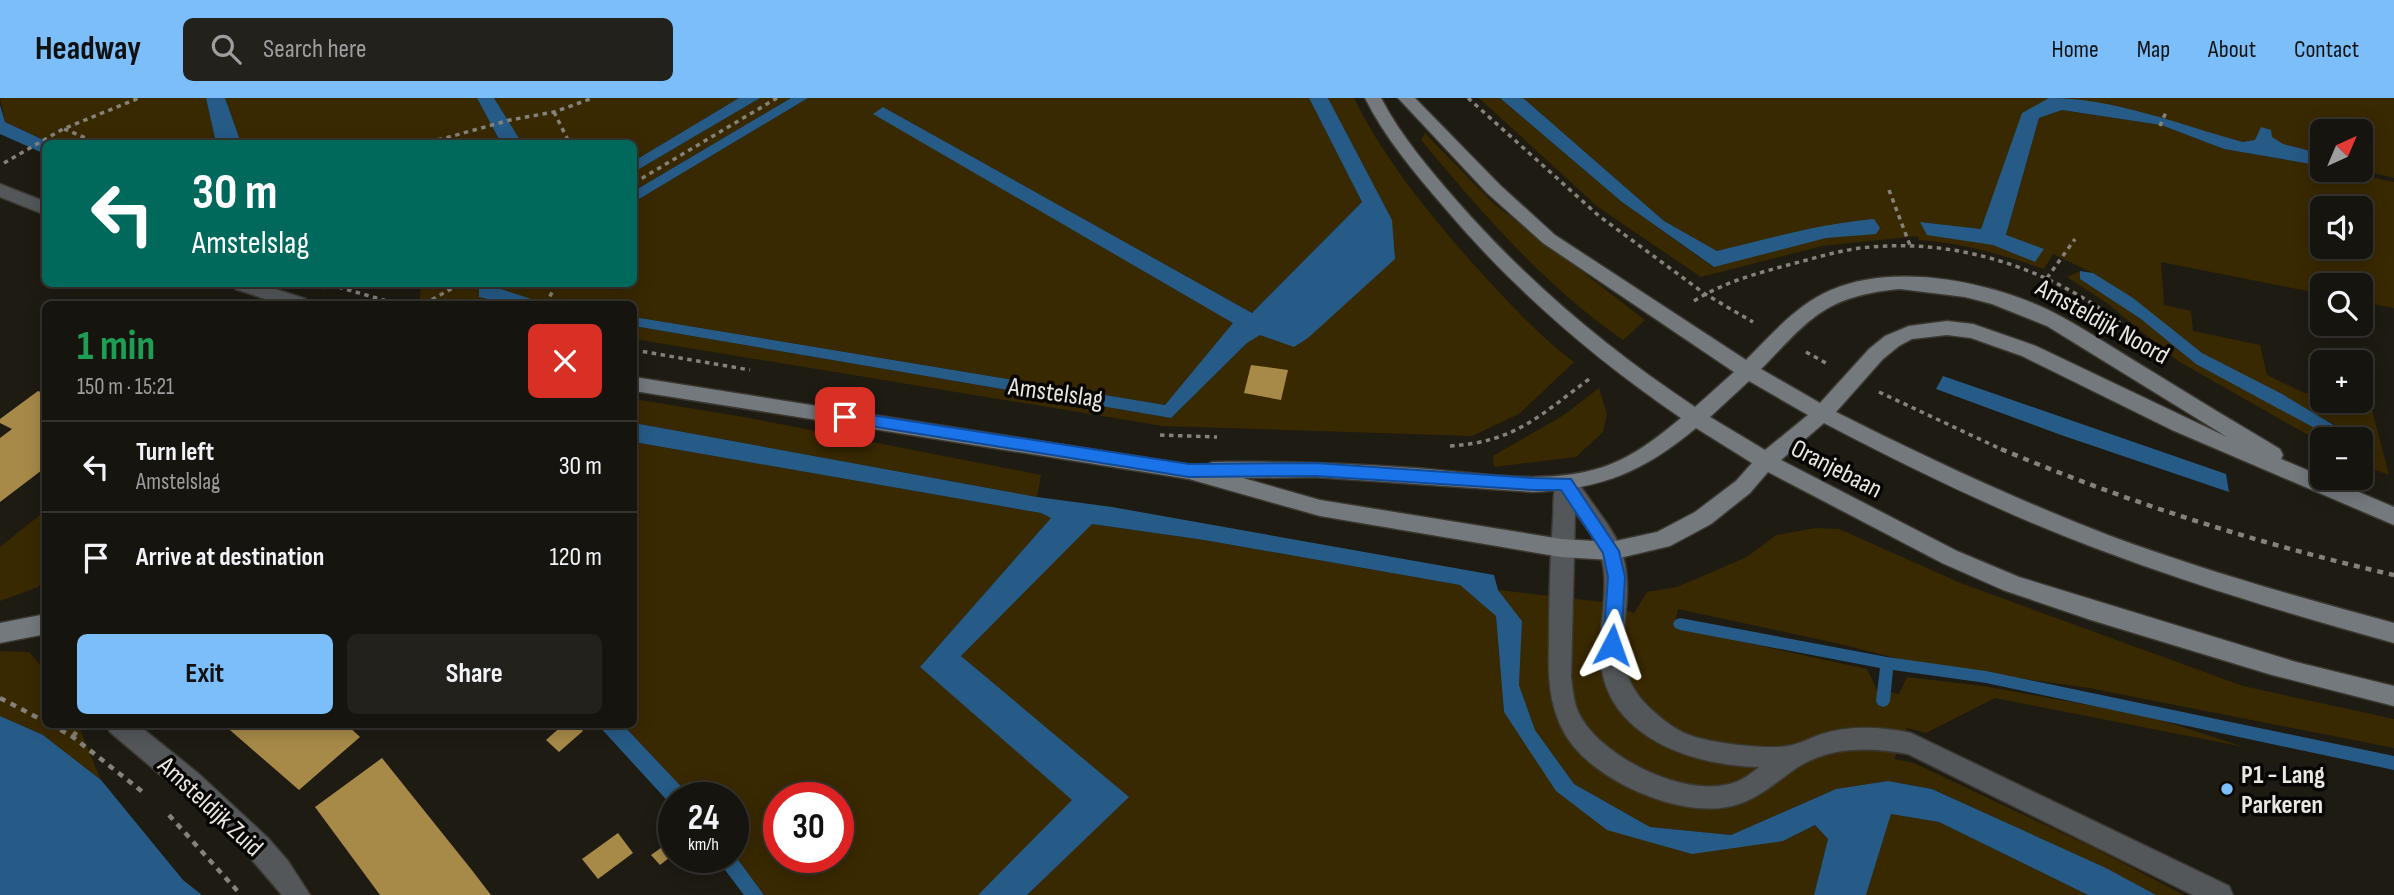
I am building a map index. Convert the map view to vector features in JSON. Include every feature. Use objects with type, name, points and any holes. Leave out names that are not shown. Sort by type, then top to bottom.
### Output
[{"type":"street","name":"Oranjebaan","points":[[1373,98],[1405,148],[1468,227],[1510,270],[1567,322],[1666,399],[1765,462],[1984,573],[2089,610],[2244,656],[2394,696]]},
{"type":"street","name":"Oranjebaan","points":[[1406,98],[1445,141],[1549,239],[1746,372],[1951,480],[2127,552],[2329,617],[2394,633]]},
{"type":"street","points":[[0,191],[42,207]]},
{"type":"street","name":"Amsteldijk Noord","points":[[1694,417],[1746,372],[1812,308],[1871,286],[1919,283],[1975,291],[2028,308],[2225,423],[2310,478]]},
{"type":"street","points":[[255,287],[307,299]]},
{"type":"street","name":"Amsteldijk Noord","points":[[1765,462],[1824,412],[1876,354],[1892,341],[1909,333],[1947,328],[1973,331],[2029,351],[2179,425],[2310,479]]},
{"type":"street","points":[[637,384],[1189,471],[1320,508],[1562,548],[1611,551],[1662,540],[1703,518],[1743,487],[1765,462]]},
{"type":"street","points":[[1189,471],[1315,470],[1533,484],[1566,483],[1603,476],[1641,459],[1694,417]]},
{"type":"street","points":[[1566,483],[1562,548],[1560,692],[1569,718],[1596,754],[1648,785],[1691,796],[1733,795],[1756,784],[1794,757],[1843,739],[1876,737],[1911,744],[2220,895]]},
{"type":"street","points":[[1566,483],[1611,551],[1617,577],[1612,664],[1618,684],[1630,704],[1650,725],[1676,742],[1706,753],[1794,757]]},
{"type":"street","name":"Amsteldijk Noord","points":[[2336,490],[2394,516]]},
{"type":"street","points":[[0,633],[42,626]]},
{"type":"street","name":"Amsteldijk Zuid","points":[[123,728],[198,789],[252,840],[297,895]]},
{"type":"path","points":[[0,166],[48,136],[139,98]]},
{"type":"path","points":[[434,140],[510,120],[554,112],[593,98]]},
{"type":"path","points":[[637,181],[777,98]]},
{"type":"path","points":[[1468,98],[1599,216],[1705,294],[1854,380],[2005,450],[2140,502],[2267,542],[2394,575]]},
{"type":"path","points":[[554,112],[567,140]]},
{"type":"path","points":[[2160,126],[2166,112]]},
{"type":"path","points":[[63,129],[90,140]]},
{"type":"path","points":[[1889,190],[1910,247],[1919,283]]},
{"type":"path","points":[[2028,308],[2075,239]]},
{"type":"path","points":[[307,299],[324,287]]},
{"type":"path","points":[[338,287],[387,301]]},
{"type":"path","points":[[429,301],[455,287]]},
{"type":"path","points":[[547,301],[554,291]]},
{"type":"path","points":[[637,351],[753,370]]},
{"type":"path","points":[[1149,433],[1226,437]]},
{"type":"path","points":[[1442,446],[1476,446]]},
{"type":"path","points":[[0,698],[42,720]]},
{"type":"path","points":[[57,728],[73,737],[146,796]]},
{"type":"path","points":[[73,737],[79,728]]},
{"type":"path","points":[[168,813],[241,895]]},
{"type":"shaded area","points":[[0,98],[206,98],[215,140],[44,140],[5,122]]},
{"type":"shaded area","points":[[225,98],[477,98],[499,140],[240,140]]},
{"type":"shaded area","points":[[494,98],[739,98],[637,159],[637,140],[520,140]]},
{"type":"shaded area","points":[[760,98],[791,98],[637,189],[637,170]]},
{"type":"shaded area","points":[[808,98],[1309,98],[1362,202],[1252,313],[883,107],[874,114],[1234,323],[1165,405],[637,317],[637,301],[534,301],[500,289],[637,287],[637,200]]},
{"type":"shaded area","points":[[1328,98],[1354,98],[1381,146],[1449,237],[1528,322],[1574,362],[1519,414],[1472,436],[1163,426],[637,339],[637,327],[1171,418],[1247,343],[1260,334],[1294,347],[1308,338],[1392,220]]},
{"type":"shaded area","points":[[1479,98],[1500,98],[1622,202],[1713,267],[1717,251],[1664,221],[1523,98],[2394,98],[2394,178],[2373,173],[2373,119],[2310,119],[2310,158],[2166,123],[2049,103],[2022,127],[1981,229],[1921,222],[2040,249],[2006,236],[2039,118],[2062,110],[2161,125],[2224,149],[2310,164],[2310,182],[2373,182],[2373,177],[2394,182],[2394,308],[2373,304],[2373,273],[2310,273],[2310,292],[2161,262],[2164,305],[2191,311],[2193,331],[2260,345],[2267,375],[2310,394],[2310,411],[2202,353],[2093,273],[2053,254],[2044,269],[1998,254],[1919,240],[1918,236],[1822,246],[1701,277],[1598,207]]},
{"type":"shaded area","points":[[1425,133],[1494,204],[1645,320],[1623,340],[1594,319],[1515,247],[1421,140]]},
{"type":"shaded area","points":[[2080,271],[2096,288],[2141,319],[2325,427],[2310,427],[2310,436],[2178,361],[2108,304],[2067,277]]},
{"type":"shaded area","points":[[421,287],[479,287],[479,297],[497,301],[419,301]]},
{"type":"shaded area","points":[[1599,388],[1607,414],[1603,432],[1576,457],[1494,467],[1493,456],[1564,415]]},
{"type":"shaded area","points":[[637,399],[744,417],[1041,475],[1037,497],[637,424]]},
{"type":"shaded area","points":[[2313,413],[2373,413],[2389,475],[2373,469],[2373,427],[2339,427]]},
{"type":"shaded area","points":[[637,443],[1041,513],[1051,518],[920,667],[1073,800],[978,895],[764,895],[748,873],[749,782],[677,782],[626,728],[637,728]]},
{"type":"shaded area","points":[[42,513],[42,583],[38,587],[0,601],[0,547]]},
{"type":"shaded area","points":[[1091,524],[1204,540],[1460,585],[1496,616],[1504,712],[1607,830],[1783,841],[1815,825],[1828,839],[1814,895],[1027,895],[1128,797],[961,656]]},
{"type":"shaded area","points":[[1816,528],[1839,529],[1963,584],[2243,686],[2394,719],[2394,748],[2089,688],[1919,664],[1678,609],[1674,627],[1867,669],[1877,690],[1899,694],[1907,677],[1983,686],[2149,716],[2244,747],[1995,698],[1926,733],[1907,728],[1894,759],[1914,763],[2094,848],[2184,895],[2156,895],[2107,869],[1933,789],[1888,781],[1836,789],[1731,835],[1650,827],[1574,784],[1535,730],[1519,685],[1522,621],[1498,590],[1602,602],[1634,613],[1647,592],[1677,587],[1747,557],[1776,535]]},
{"type":"shaded area","points":[[0,651],[29,652],[42,667],[42,728],[79,728],[101,780],[43,735],[0,716]]},
{"type":"shaded area","points":[[1891,814],[1939,822],[2088,895],[1866,895]]},
{"type":"water","points":[[206,98],[225,98],[240,140],[215,140]]},
{"type":"water","points":[[477,98],[494,98],[520,140],[499,140]]},
{"type":"water","points":[[739,98],[760,98],[637,170],[637,159]]},
{"type":"water","points":[[791,98],[808,98],[637,200],[637,189]]},
{"type":"water","points":[[1309,98],[1328,98],[1392,220],[1395,259],[1308,338],[1294,347],[1260,335],[1247,343],[1171,418],[637,327],[637,317],[1165,405],[1233,323],[873,114],[883,107],[1252,313],[1362,202]]},
{"type":"water","points":[[1500,98],[1523,98],[1664,221],[1717,251],[1854,221],[1874,219],[1880,228],[1876,234],[1826,238],[1714,267],[1622,202]]},
{"type":"water","points":[[2049,98],[2074,99],[2123,107],[2243,142],[2255,140],[2261,127],[2271,130],[2272,137],[2283,144],[2310,151],[2310,164],[2224,149],[2161,125],[2062,110],[2039,118],[2006,235],[2044,249],[2035,262],[1993,245],[1927,235],[1920,222],[1981,229],[2022,113]]},
{"type":"water","points":[[0,105],[5,122],[44,140],[42,153],[0,134]]},
{"type":"water","points":[[2080,271],[2093,273],[2133,298],[2202,353],[2282,394],[2337,427],[2313,427],[2196,364],[2141,319],[2080,279]]},
{"type":"water","points":[[479,287],[501,287],[534,300],[497,301],[479,297]]},
{"type":"water","points":[[1943,376],[2226,474],[2229,492],[1936,389]]},
{"type":"water","points":[[637,424],[1037,497],[1112,507],[1494,575],[1498,590],[1522,621],[1519,685],[1535,730],[1574,784],[1650,827],[1731,835],[1836,789],[1888,781],[1932,789],[2106,868],[2156,895],[2088,895],[1939,822],[1891,814],[1866,895],[1814,895],[1828,839],[1815,825],[1783,841],[1692,854],[1607,830],[1556,791],[1504,712],[1496,616],[1460,585],[1204,540],[1092,524],[961,656],[1129,797],[1027,895],[978,895],[1072,800],[920,667],[1051,518],[1041,513],[637,443]]},
{"type":"water","points":[[0,716],[43,735],[101,780],[183,880],[202,895],[0,895]]},
{"type":"water","points":[[601,728],[626,728],[677,782],[658,782],[658,791]]},
{"type":"water","points":[[727,873],[748,873],[764,895],[744,895]]},
{"type":"building","points":[[1251,365],[1288,370],[1281,400],[1244,393]]},
{"type":"building","points":[[38,391],[42,392],[42,470],[0,502],[0,438],[12,429],[0,423],[0,419]]},
{"type":"building","points":[[228,728],[350,728],[360,737],[299,790]]},
{"type":"building","points":[[560,728],[580,728],[583,731],[559,752],[546,740]]},
{"type":"building","points":[[382,758],[491,895],[380,895],[315,807]]},
{"type":"building","points":[[618,833],[633,853],[598,879],[582,859]]},
{"type":"building","points":[[658,850],[658,863],[651,855]]},
{"type":"waterway","points":[[1680,624],[1887,663]]},
{"type":"waterway","points":[[1883,701],[1887,663]]},
{"type":"waterway","points":[[1887,663],[1986,677],[2394,763]]},
{"type":"place","name":"P1 - Lang Parkeren","points":[[2227,789]]},
{"type":"route","points":[[845,417],[1189,471],[1315,470],[1533,484],[1566,483],[1611,551],[1617,577],[1612,645]]}]
